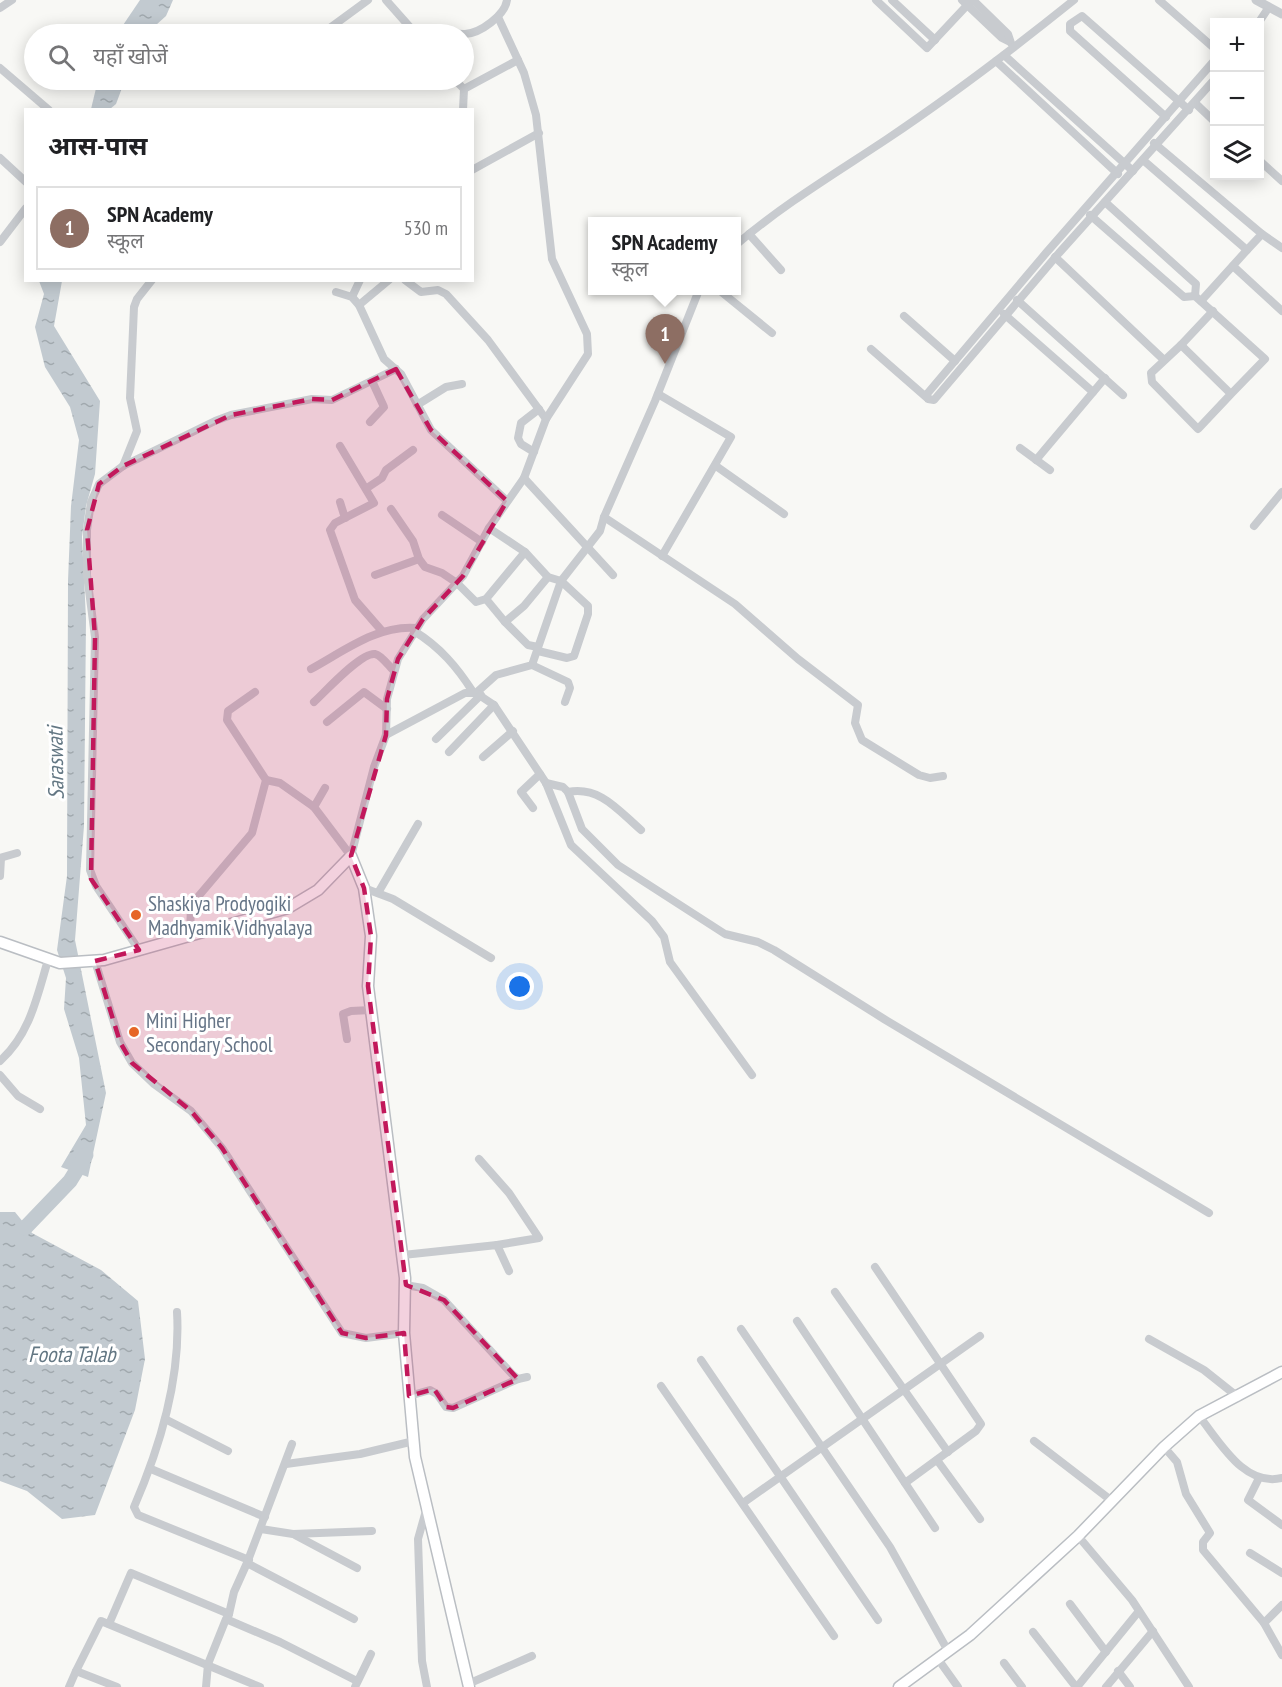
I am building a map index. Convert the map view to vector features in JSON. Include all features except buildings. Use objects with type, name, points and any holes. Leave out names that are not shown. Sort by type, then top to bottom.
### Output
[{"type":"main road","points":[[0,942],[60,963],[91,961],[139,950],[288,908],[318,890],[351,855],[364,888],[371,936],[369,986],[371,1010],[405,1285],[404,1333],[414,1442],[468,1686]]},
{"type":"main road","points":[[898,1687],[970,1635],[1078,1536],[1164,1447],[1202,1414],[1282,1372]]},
{"type":"street","points":[[0,8],[12,0]]},
{"type":"street","points":[[335,24],[368,0]]},
{"type":"street","points":[[386,0],[409,24]]},
{"type":"street","points":[[876,0],[927,48],[968,1],[1008,34],[1012,44]]},
{"type":"street","points":[[892,0],[935,40]]},
{"type":"street","points":[[741,241],[845,164],[885,140],[1004,56],[1012,44],[1074,0]]},
{"type":"street","points":[[1159,0],[1210,44]]},
{"type":"street","points":[[1256,0],[1282,14]]},
{"type":"street","points":[[474,31],[498,17],[506,3]]},
{"type":"street","points":[[1261,18],[1269,7]]},
{"type":"street","points":[[1166,117],[1070,31],[1070,24],[1082,16],[1189,110]]},
{"type":"street","points":[[351,855],[374,767],[386,735],[393,670],[415,630],[457,583],[489,528],[524,478],[546,419],[588,354],[587,334],[552,259],[536,115],[518,60],[498,17]]},
{"type":"street","points":[[1004,56],[1133,171]]},
{"type":"street","points":[[474,84],[518,60]]},
{"type":"street","points":[[996,61],[1125,180]]},
{"type":"street","points":[[0,68],[24,89]]},
{"type":"street","points":[[926,397],[1124,163],[1210,68]]},
{"type":"street","points":[[871,349],[926,397],[934,400],[1105,201],[1210,86]]},
{"type":"street","points":[[26,90],[47,108]]},
{"type":"street","points":[[463,108],[464,90]]},
{"type":"street","points":[[1195,103],[1210,116]]},
{"type":"street","points":[[474,169],[538,133]]},
{"type":"street","points":[[1148,137],[1262,234],[1282,248]]},
{"type":"street","points":[[0,158],[24,180]]},
{"type":"street","points":[[1143,160],[1247,250]]},
{"type":"street","points":[[1264,165],[1282,181]]},
{"type":"street","points":[[1105,201],[1196,284],[1198,298]]},
{"type":"street","points":[[1084,210],[1184,297],[1198,298],[1264,359],[1198,429],[1152,382],[1151,373],[1212,311]]},
{"type":"street","points":[[0,242],[24,211]]},
{"type":"street","points":[[749,234],[781,270]]},
{"type":"street","points":[[1198,298],[1233,266],[1262,234]]},
{"type":"street","points":[[1055,258],[1164,360]]},
{"type":"street","points":[[1233,266],[1282,310]]},
{"type":"street","points":[[123,466],[137,431],[130,398],[134,307],[136,299],[150,282]]},
{"type":"street","points":[[352,297],[359,282]]},
{"type":"street","points":[[359,305],[387,282]]},
{"type":"street","points":[[408,282],[421,292],[438,290],[446,294],[493,345],[546,419]]},
{"type":"street","points":[[336,292],[352,297],[359,305],[384,359],[396,369],[426,423],[436,436],[507,501]]},
{"type":"street","points":[[532,665],[561,581],[600,531],[604,516],[658,394],[697,295]]},
{"type":"street","points":[[723,295],[772,333]]},
{"type":"street","points":[[1011,295],[1123,395]]},
{"type":"street","points":[[999,309],[1093,392]]},
{"type":"street","points":[[904,316],[955,361]]},
{"type":"street","points":[[1181,345],[1231,394]]},
{"type":"street","points":[[139,950],[96,886],[90,870],[95,637],[87,575],[87,530],[91,502],[99,484],[123,466],[231,415],[312,399],[332,400],[396,369]]},
{"type":"street","points":[[1036,460],[1105,378]]},
{"type":"street","points":[[370,422],[384,407],[372,381]]},
{"type":"street","points":[[417,405],[446,387],[462,384]]},
{"type":"street","points":[[658,394],[731,438],[662,556]]},
{"type":"street","points":[[534,452],[521,444],[518,438],[521,423],[539,409]]},
{"type":"street","points":[[340,446],[367,488],[373,500],[373,506],[332,525],[330,530],[355,600],[382,631]]},
{"type":"street","points":[[1020,448],[1050,471]]},
{"type":"street","points":[[367,488],[382,478],[386,470],[413,450]]},
{"type":"street","points":[[716,466],[784,514]]},
{"type":"street","points":[[524,478],[590,544],[614,575]]},
{"type":"street","points":[[1254,526],[1282,492]]},
{"type":"street","points":[[340,502],[345,518]]},
{"type":"street","points":[[391,508],[413,541],[419,559],[425,567],[442,573],[457,583],[476,602],[486,599],[525,552]]},
{"type":"street","points":[[442,515],[482,542]]},
{"type":"street","points":[[604,516],[735,604],[798,659],[858,705],[855,723],[862,740],[920,775],[930,778],[943,776]]},
{"type":"street","points":[[486,599],[528,645],[571,658],[582,632],[588,606],[561,581],[548,577],[525,552],[489,528]]},
{"type":"street","points":[[375,575],[419,559]]},
{"type":"street","points":[[505,622],[524,606],[548,577]]},
{"type":"street","points":[[311,669],[382,631],[396,628],[415,630],[455,665],[477,694],[494,705],[513,730],[540,774],[549,783],[565,790],[583,789],[598,794],[641,830]]},
{"type":"street","points":[[314,702],[354,664],[371,655],[377,656],[393,670]]},
{"type":"street","points":[[436,739],[496,675],[532,665],[568,682],[570,688],[565,702]]},
{"type":"street","points":[[255,692],[228,711],[227,720],[266,780],[280,783],[314,807],[328,822],[332,831],[351,855]]},
{"type":"street","points":[[327,722],[364,692],[387,709]]},
{"type":"street","points":[[386,735],[452,699],[477,694]]},
{"type":"street","points":[[449,752],[494,705]]},
{"type":"street","points":[[483,757],[513,730]]},
{"type":"street","points":[[533,808],[520,792],[540,774]]},
{"type":"street","points":[[190,935],[191,905],[252,833],[266,780]]},
{"type":"street","points":[[549,783],[571,845],[652,921],[664,937],[670,962],[752,1075]]},
{"type":"street","points":[[314,807],[325,788]]},
{"type":"street","points":[[565,790],[574,813],[591,840],[618,865],[659,893],[725,934],[758,942],[774,950],[884,1019],[1209,1213]]},
{"type":"street","points":[[378,893],[418,824]]},
{"type":"street","points":[[0,876],[0,858],[16,854]]},
{"type":"street","points":[[364,888],[393,899],[491,957]]},
{"type":"street","points":[[0,1061],[21,1038],[48,960]]},
{"type":"street","points":[[91,961],[120,1042],[132,1063],[154,1084],[191,1111],[222,1148],[342,1334],[366,1338],[404,1333]]},
{"type":"street","points":[[347,1039],[343,1014],[371,1010]]},
{"type":"street","points":[[0,1075],[18,1096],[40,1109]]},
{"type":"street","points":[[402,1255],[539,1238],[509,1193],[479,1159]]},
{"type":"street","points":[[497,1245],[509,1272]]},
{"type":"street","points":[[874,1267],[981,1424],[976,1431],[906,1483]]},
{"type":"street","points":[[405,1285],[423,1288],[444,1300],[518,1379]]},
{"type":"street","points":[[835,1292],[948,1452]]},
{"type":"street","points":[[177,1312],[179,1341],[165,1419],[151,1468],[135,1507],[138,1515],[248,1562],[354,1619]]},
{"type":"street","points":[[796,1321],[864,1419],[935,1528]]},
{"type":"street","points":[[741,1329],[890,1547],[948,1651]]},
{"type":"street","points":[[743,1503],[980,1336]]},
{"type":"street","points":[[1149,1339],[1204,1370],[1238,1397]]},
{"type":"street","points":[[701,1360],[878,1620]]},
{"type":"street","points":[[409,1396],[430,1390],[437,1394],[446,1407],[453,1408],[527,1377]]},
{"type":"street","points":[[661,1386],[834,1636]]},
{"type":"street","points":[[1202,1414],[1236,1461],[1259,1478],[1282,1478]]},
{"type":"street","points":[[165,1419],[228,1450]]},
{"type":"street","points":[[1034,1441],[1112,1501]]},
{"type":"street","points":[[286,1464],[360,1454],[414,1442]]},
{"type":"street","points":[[206,1687],[208,1664],[292,1444]]},
{"type":"street","points":[[1164,1447],[1176,1462],[1186,1494],[1210,1533],[1203,1542],[1203,1550],[1264,1623],[1282,1655]]},
{"type":"street","points":[[937,1460],[980,1519]]},
{"type":"street","points":[[151,1468],[266,1517]]},
{"type":"street","points":[[1259,1478],[1248,1500],[1282,1525]]},
{"type":"street","points":[[427,1507],[418,1539],[422,1661],[427,1687]]},
{"type":"street","points":[[261,1529],[293,1534],[372,1531]]},
{"type":"street","points":[[293,1534],[357,1568]]},
{"type":"street","points":[[1078,1536],[1139,1611],[1189,1687]]},
{"type":"street","points":[[1250,1553],[1282,1573]]},
{"type":"street","points":[[109,1624],[131,1573],[280,1642],[356,1684],[370,1654]]},
{"type":"street","points":[[1070,1604],[1107,1652]]},
{"type":"street","points":[[1264,1623],[1282,1605]]},
{"type":"street","points":[[1033,1632],[1077,1687],[1139,1611]]},
{"type":"street","points":[[69,1687],[101,1621],[260,1687]]},
{"type":"street","points":[[1106,1687],[1153,1631]]},
{"type":"street","points":[[468,1686],[532,1656]]},
{"type":"street","points":[[938,1659],[958,1687]]},
{"type":"street","points":[[1004,1663],[1022,1687]]},
{"type":"street","points":[[76,1671],[117,1687]]},
{"type":"street","points":[[1119,1671],[1130,1687]]},
{"type":"highlighted area","points":[[396,369],[431,430],[507,501],[463,576],[423,619],[398,659],[387,699],[386,735],[351,856],[364,888],[371,936],[368,986],[406,1285],[444,1300],[518,1379],[453,1408],[446,1407],[434,1389],[409,1396],[404,1333],[366,1338],[342,1333],[222,1148],[191,1111],[132,1063],[120,1042],[95,961],[139,950],[91,879],[95,637],[87,530],[99,484],[123,466],[231,415],[312,399],[332,400]]},
{"type":"water","points":[[140,0],[173,0],[166,16],[157,24],[124,24]]},
{"type":"water","points":[[96,90],[121,90],[116,104],[111,108],[91,108]]},
{"type":"water","points":[[39,282],[62,282],[54,326],[100,401],[95,474],[86,506],[82,537],[86,619],[84,826],[75,940],[106,1093],[88,1177],[61,1167],[86,1125],[79,1058],[64,1009],[66,978],[57,950],[67,876],[68,581],[71,506],[79,440],[70,407],[45,367],[35,327],[44,294]]},
{"type":"water","name":"Foota Talab","points":[[0,1212],[15,1212],[32,1233],[101,1270],[138,1301],[145,1359],[135,1410],[95,1515],[62,1519],[27,1491],[0,1481]]},
{"type":"waterway","name":"Saraswati","points":[[25,1228],[70,1181],[86,1155]]},
{"type":"place","name":"SPN Academy","points":[[665,364]]},
{"type":"place","name":"Shaskiya Prodyogiki Madhyamik Vidhyalaya","points":[[136,915]]},
{"type":"place","name":"Mini Higher Secondary School","points":[[134,1032]]}]
